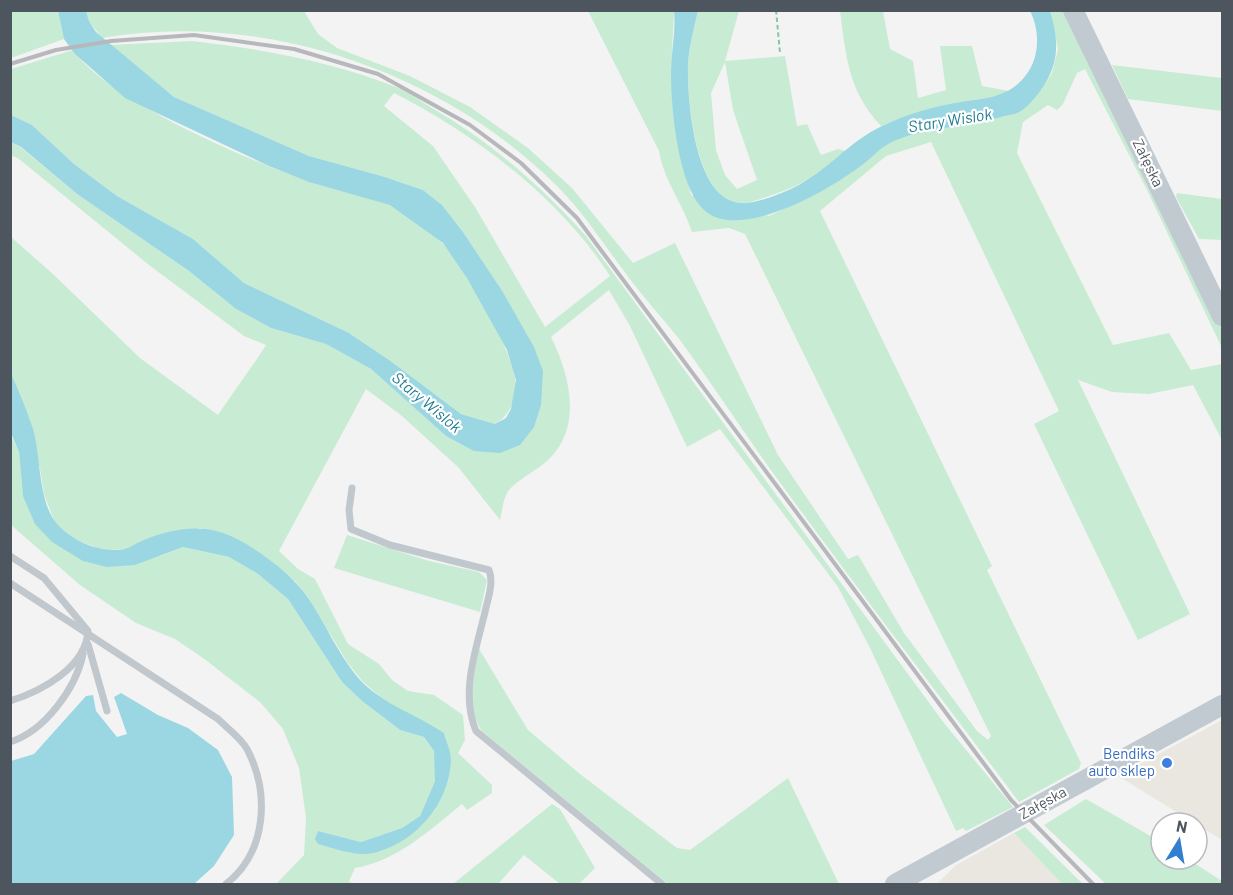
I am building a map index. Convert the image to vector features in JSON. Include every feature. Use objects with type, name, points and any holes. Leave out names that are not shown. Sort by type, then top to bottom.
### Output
[{"type":"street","name":"Załęska","points":[[1073,10],[1222,316]]},
{"type":"street","name":"Załęska","points":[[895,885],[1222,705]]},
{"type":"lane","points":[[351,489],[349,510],[351,529],[390,545],[489,570],[490,589],[469,688],[470,716],[476,731],[662,885]]},
{"type":"lane","points":[[10,556],[44,578],[88,631],[79,671],[62,700],[39,726],[20,739],[10,742]]},
{"type":"lane","points":[[10,583],[88,631],[218,719],[246,747],[259,777],[262,820],[253,850],[236,877],[226,885]]},
{"type":"lane","points":[[87,642],[107,711]]},
{"type":"lane","points":[[10,701],[42,687],[83,654]]},
{"type":"path","points":[[776,10],[780,53]]},
{"type":"shaded area","points":[[1222,720],[1222,840],[1209,832],[1209,811],[1175,811],[1118,776]]},
{"type":"shaded area","points":[[1014,833],[1062,884],[937,884],[956,865]]},
{"type":"green space","points":[[10,11],[58,11],[64,39],[11,58]]},
{"type":"green space","points":[[86,11],[304,11],[318,34],[337,48],[410,76],[470,107],[528,148],[572,188],[633,263],[675,243],[778,455],[848,559],[858,555],[904,633],[977,731],[988,740],[991,736],[745,234],[729,228],[692,232],[669,182],[659,151],[588,11],[674,11],[671,73],[673,109],[691,195],[769,216],[832,185],[862,165],[883,145],[914,132],[986,122],[1042,89],[1052,73],[1058,49],[1050,11],[1065,11],[1222,329],[1222,348],[1147,190],[1085,69],[1077,73],[1063,104],[1057,110],[1048,105],[1023,122],[1017,153],[1113,345],[1169,333],[1191,370],[1222,364],[1222,440],[1193,385],[1149,394],[1112,392],[1078,380],[1190,614],[1138,640],[1034,424],[1059,411],[931,142],[886,156],[820,211],[992,566],[987,570],[1081,763],[1079,769],[1019,802],[799,508],[680,340],[637,289],[575,206],[557,186],[511,145],[460,110],[405,81],[347,58],[286,42],[225,33],[163,32],[102,38],[89,21]]},
{"type":"green space","points":[[698,11],[739,11],[725,61],[785,56],[797,126],[807,124],[821,155],[838,149],[846,151],[812,177],[783,191],[746,203],[726,198],[714,186],[704,168],[692,123],[688,64]],"holes":[[[725,62],[733,110],[757,180],[737,189],[725,175],[716,150],[711,93]]]},
{"type":"green space","points":[[840,11],[883,11],[890,49],[913,61],[918,98],[946,90],[940,46],[972,46],[982,86],[1009,91],[929,110],[881,126],[862,100],[850,72]]},
{"type":"green space","points":[[192,41],[270,52],[321,63],[401,89],[454,121],[495,150],[533,182],[586,236],[944,723],[1013,807],[966,831],[963,828],[956,831],[870,648],[838,587],[720,429],[687,447],[630,326],[609,290],[551,337],[563,366],[570,399],[567,430],[560,445],[550,458],[515,484],[507,493],[500,520],[459,468],[402,416],[366,389],[279,551],[298,569],[315,579],[348,644],[379,664],[392,680],[408,691],[434,695],[463,715],[465,740],[458,753],[492,785],[492,793],[467,810],[462,804],[399,852],[355,868],[349,881],[352,884],[276,884],[304,855],[306,818],[299,768],[283,729],[260,702],[203,658],[175,639],[136,623],[80,585],[11,525],[10,433],[19,452],[23,496],[52,542],[98,548],[73,539],[55,523],[44,494],[40,469],[10,374],[11,237],[140,358],[218,415],[266,345],[244,336],[149,265],[19,159],[11,155],[11,142],[77,194],[189,271],[236,309],[271,328],[326,344],[371,369],[446,436],[534,427],[501,289],[442,205],[423,190],[309,156],[174,97],[110,45]],"holes":[[[394,93],[485,149],[541,194],[589,247],[610,276],[545,327],[475,207],[433,146],[384,106]],[[200,528],[224,534],[264,556],[295,581],[308,597],[347,662],[363,682],[390,705],[444,733],[451,758],[447,781],[434,811],[377,852],[350,853],[318,831],[361,842],[402,828],[420,816],[435,781],[434,751],[424,737],[400,730],[362,701],[342,682],[288,599],[258,574],[229,557],[183,547],[160,556],[109,549],[121,550]]]},
{"type":"green space","points":[[73,50],[91,69],[116,89],[182,127],[282,171],[318,184],[382,201],[418,222],[431,233],[452,254],[474,287],[505,347],[516,385],[512,404],[505,416],[495,424],[461,414],[349,333],[244,283],[193,239],[117,196],[74,164],[32,125],[11,115],[11,69]]},
{"type":"green space","points":[[1112,65],[1222,78],[1222,111],[1128,99]]},
{"type":"green space","points":[[1177,193],[1222,199],[1222,240],[1199,239],[1176,197]]},
{"type":"green space","points":[[347,535],[429,561],[479,572],[487,580],[480,612],[334,568]]},
{"type":"green space","points":[[479,649],[528,730],[580,774],[677,848],[690,850],[788,778],[839,884],[668,884],[483,732],[474,713],[472,692]]},
{"type":"green space","points":[[1086,799],[1149,835],[1149,871],[1207,871],[1222,881],[1222,884],[1106,884],[1044,825]]},
{"type":"green space","points":[[552,804],[560,809],[595,868],[579,884],[560,884],[524,855],[498,884],[453,884]]},
{"type":"green space","points":[[1025,827],[1083,884],[1062,884],[1014,833]]},
{"type":"water","name":"Stary Wislok","points":[[58,11],[86,11],[96,32],[174,97],[309,156],[423,190],[442,205],[501,289],[534,347],[543,371],[541,405],[534,427],[520,445],[500,453],[474,451],[446,436],[371,369],[326,344],[271,328],[236,309],[189,271],[77,194],[21,147],[11,142],[11,115],[32,125],[74,164],[117,196],[193,239],[244,283],[349,333],[461,414],[495,424],[506,418],[511,409],[516,380],[507,350],[467,278],[443,243],[390,205],[309,182],[269,166],[125,98],[75,54],[64,39]]},
{"type":"water","name":"Stary Wislok","points":[[674,11],[698,11],[689,51],[688,80],[696,146],[703,167],[713,185],[725,198],[741,203],[775,196],[793,188],[870,133],[911,114],[1005,93],[1019,83],[1031,68],[1034,60],[1037,35],[1030,11],[1050,11],[1055,30],[1056,48],[1050,75],[1031,102],[1019,112],[977,123],[907,136],[889,143],[848,175],[807,199],[759,217],[737,220],[717,218],[702,208],[687,181],[674,125],[671,89]]},
{"type":"water","points":[[11,374],[33,429],[47,505],[52,516],[64,531],[85,544],[110,550],[125,549],[163,533],[183,529],[213,530],[246,544],[270,560],[302,589],[347,664],[363,683],[382,698],[444,733],[451,757],[449,776],[438,805],[418,829],[406,839],[370,854],[348,852],[318,844],[315,839],[318,831],[361,842],[402,828],[420,816],[435,781],[434,751],[424,737],[400,730],[362,701],[342,682],[288,599],[258,574],[229,557],[183,547],[135,565],[107,567],[83,561],[52,542],[35,524],[23,496],[19,452],[11,433]]},
{"type":"water","points":[[121,693],[158,715],[188,728],[218,750],[232,777],[234,835],[214,866],[194,884],[11,884],[11,761],[34,754],[86,696],[93,695],[96,711],[117,737],[127,734],[114,697]]},
{"type":"railway","points":[[10,64],[56,50],[111,41],[194,35],[294,49],[378,74],[470,125],[521,163],[577,218],[1011,800],[1093,884]]},
{"type":"place","name":"Bendiks auto sklep","points":[[1167,763]]}]
